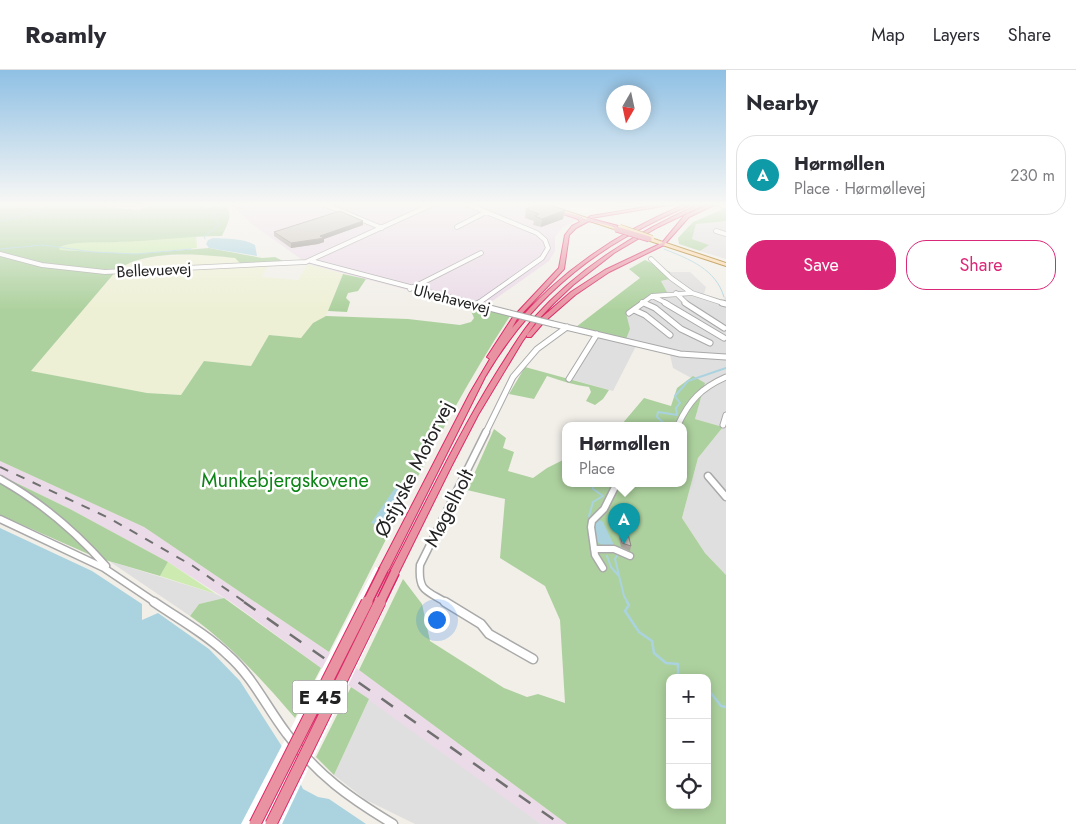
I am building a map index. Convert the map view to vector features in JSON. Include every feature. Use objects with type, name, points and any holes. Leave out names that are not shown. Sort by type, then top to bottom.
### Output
[{"type":"highway","points":[[481,377],[481,371],[515,318],[562,268],[566,239]]},
{"type":"highway","name":"Østjyske Motorvej","points":[[271,824],[481,377],[522,320],[568,274],[617,239]]},
{"type":"highway","name":"Østjyske Motorvej","points":[[255,824],[390,571],[510,356],[533,322],[578,277],[629,239]]},
{"type":"highway","points":[[651,239],[663,242]]},
{"type":"highway","points":[[510,356],[546,317],[581,286],[666,239]]},
{"type":"main road","points":[[663,242],[726,263]]},
{"type":"street","points":[[311,261],[358,239]]},
{"type":"street","points":[[476,305],[542,258],[548,248],[544,239]]},
{"type":"street","points":[[410,289],[481,253]]},
{"type":"street","name":"Bellevuevej","points":[[0,254],[10,255],[42,265],[104,272],[311,261]]},
{"type":"street","points":[[651,259],[692,293]]},
{"type":"street","name":"Ulvehavevej","points":[[311,261],[410,289],[690,356],[726,357]]},
{"type":"street","points":[[676,293],[684,302],[724,328]]},
{"type":"street","points":[[629,313],[652,296],[676,293],[692,293],[726,304]]},
{"type":"street","points":[[652,296],[676,308],[696,324],[724,338]]},
{"type":"street","points":[[642,302],[655,308],[681,329],[710,343]]},
{"type":"street","points":[[634,310],[645,315],[670,335]]},
{"type":"street","name":"Møgelholt","points":[[533,659],[489,634],[481,624],[434,597],[419,582],[418,575],[420,565],[513,377],[537,349],[567,327]]},
{"type":"street","points":[[569,379],[597,334]]},
{"type":"street","points":[[679,422],[686,406],[696,393],[726,377]]},
{"type":"street","points":[[723,425],[726,415]]},
{"type":"street","points":[[708,476],[726,498]]},
{"type":"street","points":[[0,479],[35,500],[72,530],[106,566],[104,568]]},
{"type":"street","points":[[603,568],[594,549],[592,521],[604,509],[615,487]]},
{"type":"street","points":[[0,519],[104,568],[223,650],[251,680],[287,734],[312,764],[346,795],[393,824]]},
{"type":"street","points":[[594,549],[614,549],[630,556]]},
{"type":"shaded area","points":[[273,239],[555,239],[555,251],[549,261],[481,309],[308,264]]},
{"type":"shaded area","points":[[692,239],[726,239],[726,259],[700,251],[708,245]]},
{"type":"shaded area","points":[[203,254],[269,263],[262,277],[298,280],[308,264],[343,274],[326,316],[313,323],[301,338],[269,335],[251,366],[204,361],[181,395],[147,393],[31,371],[117,270],[127,263],[154,257]]},
{"type":"shaded area","points":[[670,272],[690,272],[706,287],[704,294],[723,301],[726,296],[726,575],[705,553],[682,518],[698,458],[723,427],[695,419],[704,385],[673,368],[670,355],[626,339],[626,313],[645,298],[655,293],[667,292],[661,281],[670,279]]},
{"type":"shaded area","points":[[597,337],[636,346],[613,391],[570,379]]},
{"type":"shaded area","points":[[0,461],[144,527],[329,652],[359,670],[567,824],[541,824],[231,602],[168,562],[70,509],[0,475]]},
{"type":"shaded area","points":[[109,561],[224,598],[199,604],[190,616]]},
{"type":"shaded area","points":[[369,699],[541,824],[415,824],[366,800],[334,775]]},
{"type":"green space","name":"Munkebjergskovene","points":[[0,239],[160,239],[81,243],[59,247],[60,250],[136,254],[209,248],[262,258],[275,257],[285,262],[242,265],[235,258],[206,255],[174,255],[158,256],[129,263],[117,270],[31,371],[147,393],[181,395],[204,361],[251,366],[269,335],[301,338],[313,323],[326,316],[408,319],[460,325],[471,322],[474,318],[469,306],[510,316],[437,440],[329,652],[144,527],[0,461]]},
{"type":"green space","points":[[196,239],[197,248],[136,254],[60,250],[59,247],[83,241],[117,242]]},
{"type":"green space","points":[[678,239],[693,239],[709,245],[700,251],[679,244]]},
{"type":"green space","points":[[645,260],[670,272],[670,279],[661,281],[667,292],[650,297],[626,313],[630,329],[626,339],[576,327],[640,278],[629,269]]},
{"type":"green space","points":[[343,274],[366,279],[358,291],[348,293],[346,298],[350,302],[347,312],[328,311]]},
{"type":"green space","points":[[525,367],[609,390],[603,399],[595,405],[586,401],[591,392],[589,387],[547,376],[534,399],[509,394]]},
{"type":"green space","points":[[693,376],[705,383],[695,419],[723,427],[698,458],[682,518],[705,553],[726,575],[726,824],[567,824],[359,670],[403,579],[422,604],[430,641],[504,688],[527,697],[538,694],[565,703],[560,620],[545,586],[500,558],[505,499],[467,490],[494,429],[506,438],[503,448],[514,452],[508,471],[533,478],[562,460],[562,487],[687,487],[687,422],[624,422],[644,398],[671,406],[677,388]]},
{"type":"green space","points":[[0,475],[70,509],[168,562],[160,576],[95,557],[0,515]]},
{"type":"green space","points":[[168,562],[216,594],[160,576]]},
{"type":"green space","points":[[224,598],[321,668],[295,718],[233,651],[190,616],[199,604]]},
{"type":"green space","points":[[351,687],[369,699],[334,775],[316,757]]},
{"type":"water","points":[[236,239],[245,241],[255,245],[257,256],[209,248],[206,244],[208,240]]},
{"type":"water","points":[[397,485],[407,487],[387,527],[371,523]]},
{"type":"water","points":[[598,519],[603,522],[614,545],[603,546],[596,541],[595,524]]},
{"type":"water","points":[[0,528],[92,571],[142,604],[142,620],[158,613],[209,649],[240,681],[281,745],[303,789],[318,797],[329,799],[366,824],[0,824]]},
{"type":"pier","points":[[375,567],[401,574],[282,824],[241,824]]},
{"type":"building","points":[[285,239],[316,239],[291,243]]},
{"type":"building","points":[[620,534],[628,534],[631,546],[622,543]]},
{"type":"waterway","points":[[0,249],[43,245],[93,252],[136,254],[191,249]]},
{"type":"waterway","points":[[664,249],[692,261],[708,272],[715,279],[724,297]]},
{"type":"waterway","points":[[663,422],[657,417],[658,412],[677,415],[676,408],[680,403],[675,396],[688,381],[726,368]]},
{"type":"waterway","points":[[591,519],[589,516],[593,502],[603,496],[593,487]]},
{"type":"waterway","points":[[618,554],[615,559],[624,596],[628,603]]},
{"type":"waterway","points":[[607,556],[611,567],[618,575]]},
{"type":"waterway","points":[[627,602],[629,605],[625,611],[639,632],[652,641],[654,653],[666,663],[678,664],[678,674]]},
{"type":"waterway","points":[[711,693],[721,706],[726,707]]},
{"type":"railway","points":[[0,467],[109,518],[193,566],[246,603]]},
{"type":"railway","points":[[244,602],[560,824]]},
{"type":"place","name":"Hørmøllen","points":[[624,544]]}]
